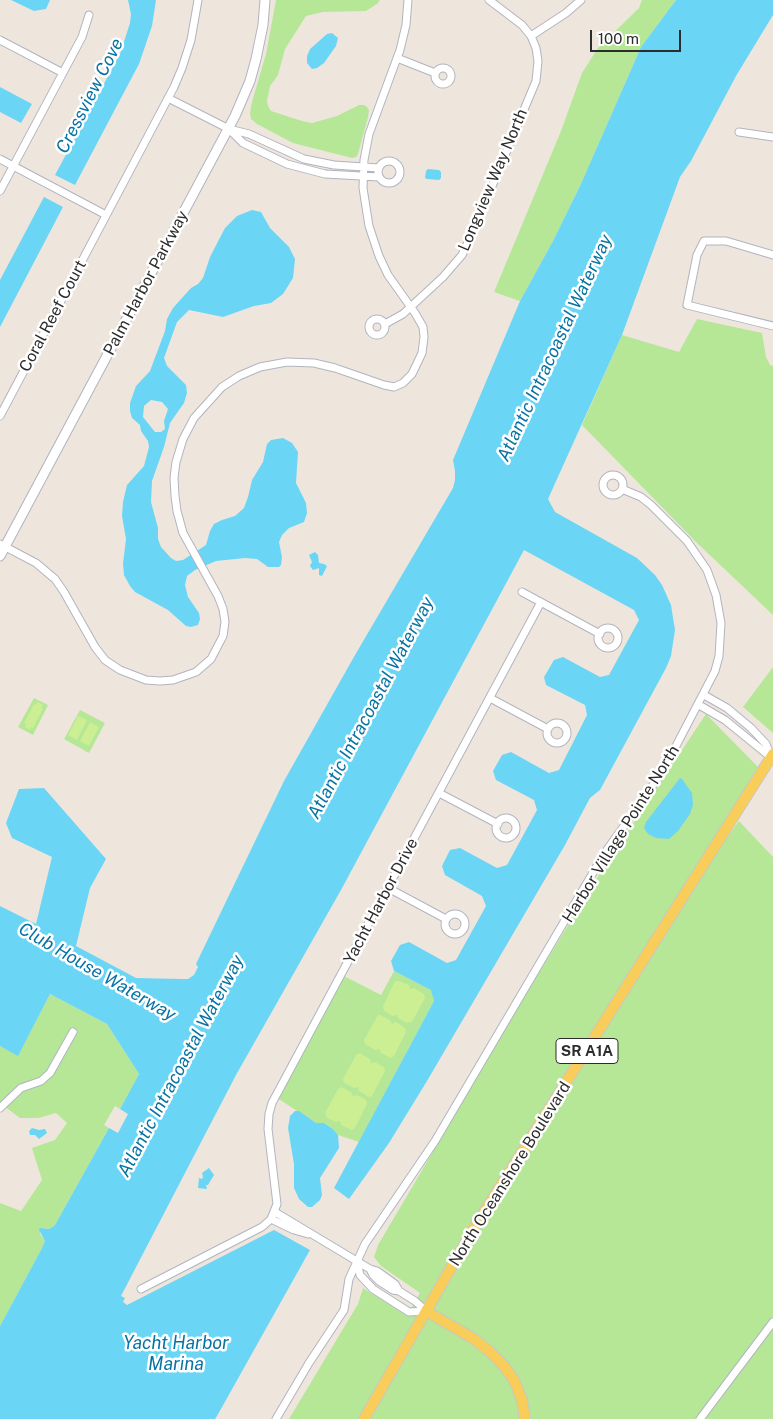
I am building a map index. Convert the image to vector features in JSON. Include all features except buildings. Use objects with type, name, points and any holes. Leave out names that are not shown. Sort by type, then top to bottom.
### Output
[{"type":"main road","name":"North Oceanshore Boulevard","points":[[364,1419],[471,1234],[772,756]]},
{"type":"main road","points":[[426,1311],[474,1339],[504,1366],[514,1380],[522,1400],[525,1419]]},
{"type":"street","name":"Coral Reef Court","points":[[0,416],[180,73],[189,50],[198,0]]},
{"type":"street","name":"Palm Harbor Parkway","points":[[0,556],[2,545],[229,129],[254,69],[262,35],[266,0]]},
{"type":"street","points":[[2,545],[36,563],[55,579],[88,638],[106,660],[124,672],[151,681],[173,680],[192,674],[208,663],[217,651],[223,636],[224,614],[220,600],[181,528],[174,489],[174,472],[185,434],[194,418],[216,392],[228,382],[267,366],[286,362],[320,364],[392,387],[400,385],[414,372],[421,357],[424,346],[423,328],[411,306],[388,274],[376,247],[367,218],[363,176],[370,127],[397,58],[406,25],[408,0]]},
{"type":"street","points":[[489,0],[522,26],[531,36],[566,14],[581,0]]},
{"type":"street","points":[[0,191],[84,31],[90,14]]},
{"type":"street","name":"Longview Way North","points":[[385,324],[400,316],[451,269],[462,255],[536,81],[538,61],[536,48],[531,36]]},
{"type":"street","points":[[0,40],[62,73]]},
{"type":"street","points":[[397,58],[435,74]]},
{"type":"street","points":[[168,98],[229,129],[249,134],[304,159],[334,165],[379,168]]},
{"type":"street","points":[[229,129],[243,143],[288,164],[334,175],[379,177]]},
{"type":"street","points":[[739,132],[773,137]]},
{"type":"street","points":[[263,153],[268,143]]},
{"type":"street","points":[[0,159],[106,215]]},
{"type":"street","points":[[384,162],[393,162],[399,166],[401,174],[398,180],[391,184],[384,183],[379,177],[379,168],[384,162]]},
{"type":"street","points":[[773,255],[726,241],[704,241],[697,255],[687,305],[773,326]]},
{"type":"street","name":"Harbor Village Pointe North","points":[[276,1419],[309,1363],[344,1310],[348,1282],[369,1238],[436,1141],[604,854],[664,771],[715,672],[719,656],[720,614],[710,578],[694,550],[669,523],[645,500],[622,489]]},
{"type":"street","points":[[522,592],[600,634]]},
{"type":"street","name":"Yacht Harbor Drive","points":[[273,1216],[277,1203],[268,1128],[271,1107],[541,602]]},
{"type":"street","points":[[704,695],[728,709],[751,728],[766,744],[772,756]]},
{"type":"street","points":[[490,698],[548,729]]},
{"type":"street","points":[[699,705],[721,716],[772,756]]},
{"type":"street","points":[[439,792],[498,824]]},
{"type":"street","points":[[388,888],[446,919]]},
{"type":"street","points":[[0,1108],[18,1090],[45,1079],[50,1074],[73,1032]]},
{"type":"street","points":[[141,1288],[262,1227],[273,1216],[294,1230],[310,1234],[370,1269],[377,1271],[395,1284],[396,1291]]},
{"type":"street","points":[[357,1260],[360,1276],[373,1289],[409,1312],[426,1311]]},
{"type":"street","points":[[370,1269],[379,1280],[415,1301],[426,1311]]},
{"type":"street","points":[[373,1289],[379,1280]]},
{"type":"street","points":[[388,1299],[396,1291]]},
{"type":"street","points":[[700,1419],[773,1322]]},
{"type":"green space","points":[[276,0],[380,0],[366,11],[323,12],[306,16],[285,49],[278,75],[270,86],[267,101],[271,111],[312,123],[337,116],[359,105],[364,105],[369,110],[368,117],[356,157],[352,158],[293,143],[251,119],[252,102],[266,54]]},
{"type":"green space","points":[[642,0],[676,0],[641,47],[580,186],[553,241],[520,301],[494,292],[561,131],[582,73],[598,48],[639,8]]},
{"type":"green space","points":[[697,319],[762,333],[766,357],[770,365],[773,366],[773,615],[695,541],[582,425],[622,335],[679,352]]},
{"type":"green space","points":[[773,667],[773,733],[743,707]]},
{"type":"green space","points":[[34,698],[48,705],[33,735],[18,727]]},
{"type":"green space","points":[[38,702],[43,705],[41,707],[43,709],[30,730],[25,727],[26,724],[24,723],[34,704],[36,705]]},
{"type":"green space","points":[[80,710],[105,723],[89,753],[64,739]]},
{"type":"green space","points":[[706,714],[758,767],[708,854],[361,1419],[289,1419],[358,1304],[363,1288],[407,1316],[420,1293],[381,1266],[374,1257],[378,1245],[520,1004],[600,873]]},
{"type":"green space","points":[[78,716],[87,720],[77,740],[68,735]]},
{"type":"green space","points":[[90,722],[99,727],[89,746],[80,741]]},
{"type":"green space","points":[[739,821],[773,857],[773,1419],[529,1419],[517,1379],[430,1310],[474,1235],[713,857]]},
{"type":"green space","points":[[394,971],[432,990],[434,1001],[359,1142],[338,1135],[324,1123],[316,1123],[274,1096],[340,974],[381,995]]},
{"type":"green space","points":[[395,981],[409,985],[410,989],[414,988],[424,994],[425,998],[412,1022],[407,1023],[398,1018],[397,1015],[393,1016],[384,1011],[383,1006]]},
{"type":"green space","points":[[50,994],[107,1024],[139,1074],[120,1109],[115,1106],[104,1125],[109,1128],[55,1225],[49,1229],[40,1228],[40,1234],[45,1241],[0,1326],[0,1203],[21,1211],[42,1180],[32,1148],[55,1140],[67,1123],[56,1113],[38,1118],[20,1118],[0,1103],[0,1046],[18,1055]]},
{"type":"green space","points":[[378,1015],[390,1020],[392,1024],[396,1022],[405,1028],[406,1032],[394,1056],[391,1058],[381,1053],[379,1049],[375,1050],[365,1044],[364,1040]]},
{"type":"green space","points":[[360,1053],[370,1059],[371,1063],[375,1062],[384,1067],[385,1071],[372,1096],[369,1097],[359,1091],[358,1087],[354,1088],[344,1083],[343,1079],[356,1055]]},
{"type":"green space","points":[[341,1087],[351,1092],[353,1096],[357,1095],[366,1100],[367,1104],[355,1128],[352,1130],[341,1125],[340,1121],[336,1122],[327,1118],[325,1113],[338,1089]]},
{"type":"green space","points":[[427,1316],[472,1342],[502,1369],[511,1382],[522,1419],[368,1419]]},
{"type":"water","points":[[11,0],[50,0],[46,9],[34,11]]},
{"type":"water","points":[[128,0],[156,0],[152,26],[139,64],[75,185],[55,175],[120,54],[130,23],[131,14]]},
{"type":"water","points":[[676,0],[773,0],[773,15],[736,76],[691,161],[680,177],[622,335],[548,499],[555,512],[637,558],[655,575],[662,585],[671,605],[675,630],[671,656],[666,668],[600,790],[590,798],[565,845],[427,1081],[389,1143],[349,1199],[334,1188],[434,1001],[431,990],[394,971],[391,961],[400,945],[409,942],[447,963],[456,960],[486,906],[482,896],[445,875],[442,866],[450,850],[460,848],[497,868],[507,865],[537,810],[534,800],[496,780],[493,771],[502,755],[511,752],[549,773],[559,770],[587,715],[585,705],[546,685],[544,677],[554,660],[563,657],[600,677],[609,675],[639,620],[634,610],[524,550],[341,890],[236,1075],[121,1296],[125,1298],[123,1302],[127,1305],[274,1230],[310,1250],[217,1416],[215,1419],[0,1419],[0,1326],[45,1241],[39,1230],[40,1228],[49,1229],[55,1225],[109,1128],[118,1133],[128,1114],[120,1109],[139,1074],[107,1024],[50,994],[18,1056],[0,1046],[0,906],[36,924],[52,857],[12,838],[6,823],[19,789],[44,788],[106,859],[90,888],[76,946],[136,978],[188,979],[194,975],[198,967],[196,964],[284,781],[453,488],[455,471],[453,460],[520,301],[553,241],[580,186],[641,47]]},
{"type":"water","points":[[332,33],[338,38],[336,46],[324,63],[312,69],[307,63],[310,49],[327,34]]},
{"type":"water","points":[[0,87],[32,104],[21,123],[0,112]]},
{"type":"water","points":[[428,169],[439,170],[441,178],[439,180],[425,178]]},
{"type":"water","points":[[44,197],[63,207],[0,327],[0,280]]},
{"type":"water","points":[[252,210],[261,212],[270,228],[289,247],[295,259],[293,278],[283,294],[271,303],[254,306],[223,317],[189,310],[177,322],[164,358],[167,366],[186,385],[187,393],[184,403],[170,423],[152,481],[151,502],[158,528],[158,539],[161,547],[176,561],[183,560],[206,545],[214,524],[235,516],[244,508],[252,480],[263,462],[267,444],[271,440],[283,438],[292,443],[298,452],[296,483],[306,503],[307,513],[304,522],[289,528],[282,535],[279,542],[282,557],[279,567],[268,567],[257,559],[245,558],[216,561],[195,570],[187,576],[185,585],[188,597],[199,613],[200,619],[198,625],[191,627],[186,626],[168,610],[135,592],[124,575],[123,564],[126,539],[122,516],[123,502],[127,485],[144,466],[149,447],[140,425],[132,418],[130,403],[136,386],[150,371],[165,331],[167,319],[173,308],[203,278],[210,257],[225,228],[237,216]],"holes":[[[151,400],[162,402],[168,409],[164,421],[165,429],[161,432],[155,432],[143,417],[144,406]]]},
{"type":"water","points":[[315,552],[318,555],[319,563],[327,566],[322,576],[319,575],[319,568],[313,570],[310,566],[312,562],[309,555]]},
{"type":"water","points":[[680,778],[692,793],[693,805],[690,814],[678,831],[669,839],[656,838],[648,834],[644,828],[646,822]]},
{"type":"water","points":[[295,1111],[299,1111],[316,1123],[324,1123],[338,1135],[339,1148],[320,1178],[322,1195],[320,1200],[312,1207],[308,1207],[299,1199],[294,1188],[294,1164],[288,1128],[290,1116]]},
{"type":"water","points":[[32,1128],[45,1129],[47,1133],[39,1139],[35,1135],[30,1135],[29,1131]]},
{"type":"water","points":[[209,1168],[214,1175],[208,1185],[206,1185],[207,1189],[198,1188],[199,1178],[202,1179],[202,1173]]},
{"type":"water label","name":"Cressview Cove","points":[[90,96]]},
{"type":"water label","name":"Atlantic Intracoastal Waterway","points":[[555,348]]},
{"type":"water label","name":"Atlantic Intracoastal Waterway","points":[[371,708]]},
{"type":"water label","name":"Club House Waterway","points":[[97,972]]},
{"type":"water label","name":"Atlantic Intracoastal Waterway","points":[[181,1066]]},
{"type":"water label","name":"Yacht Harbor Marina","points":[[176,1354]]}]
